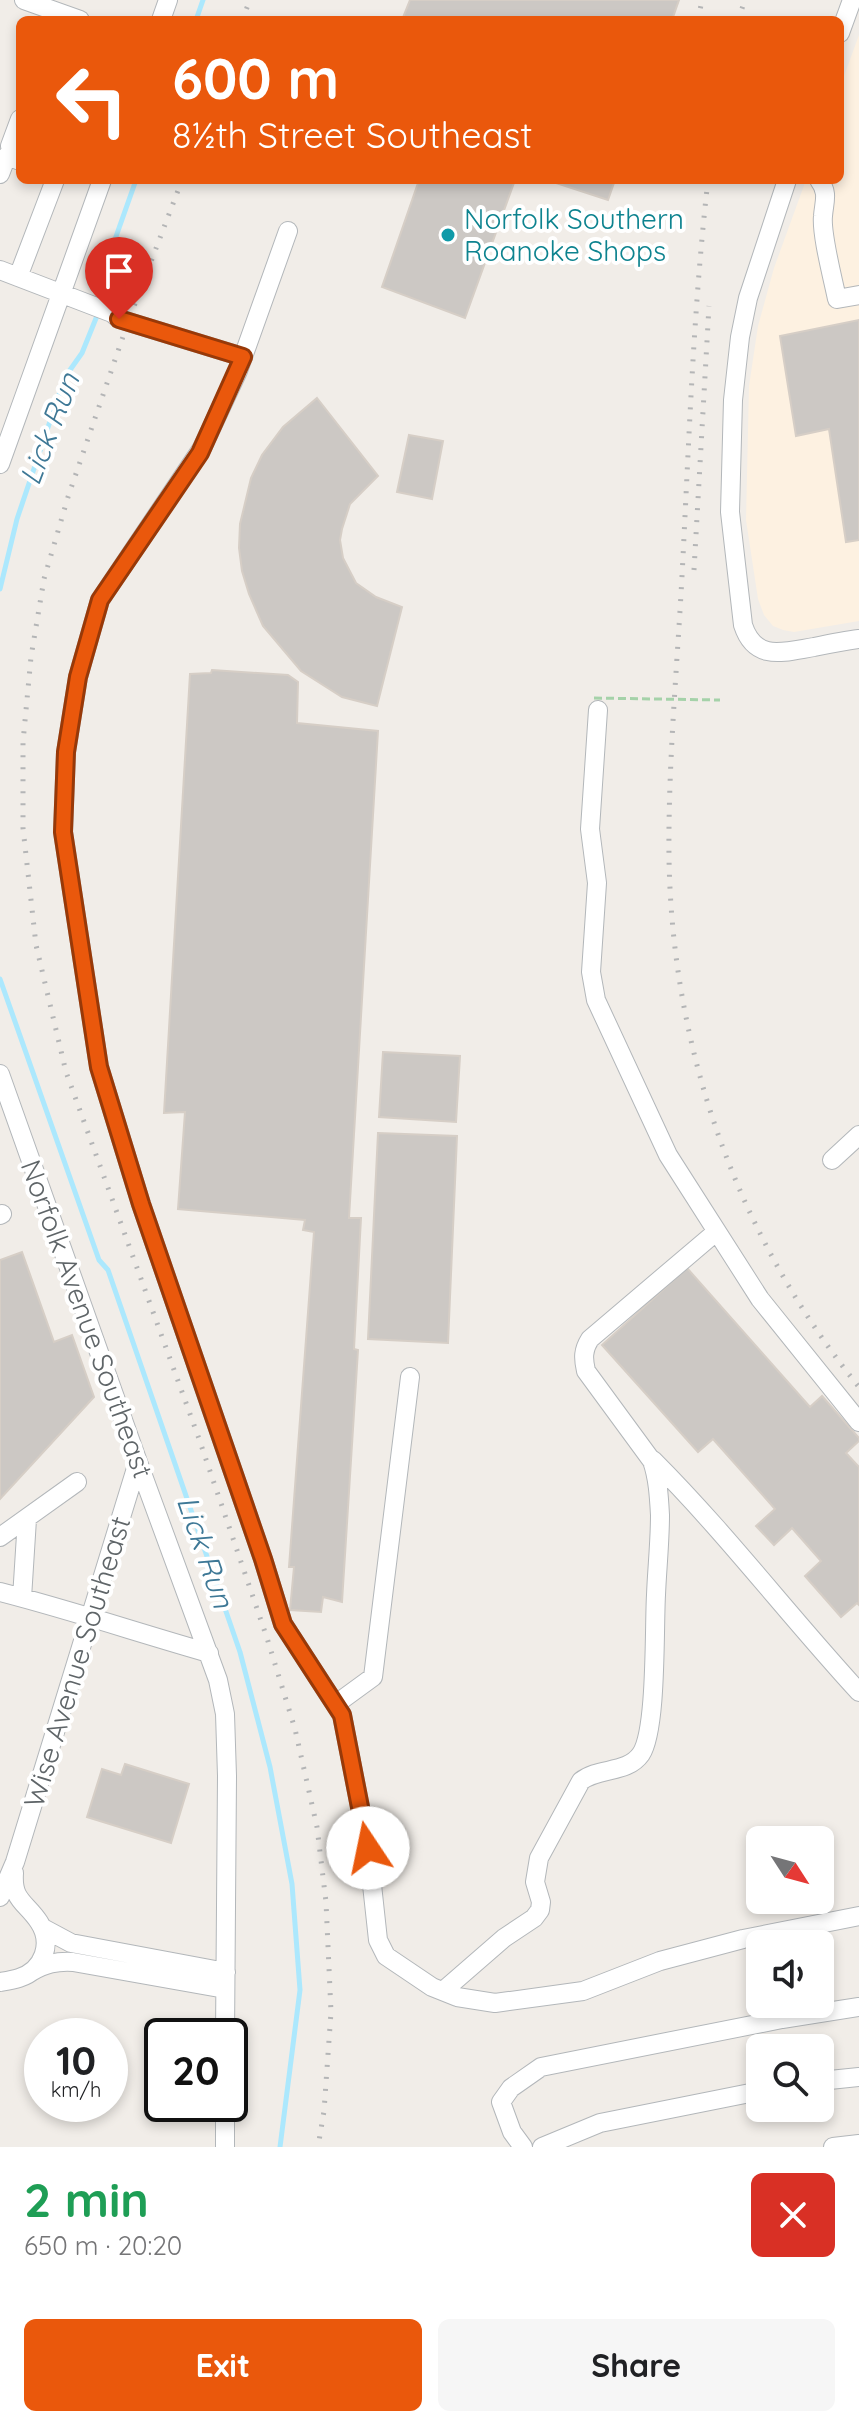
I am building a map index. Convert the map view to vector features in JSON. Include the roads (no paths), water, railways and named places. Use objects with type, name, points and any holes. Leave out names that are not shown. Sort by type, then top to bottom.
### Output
[{"type":"street","points":[[24,0],[69,16]]},
{"type":"street","points":[[844,22],[852,0]]},
{"type":"street","points":[[16,130],[10,146],[16,148]]},
{"type":"street","points":[[0,174],[7,156],[16,159]]},
{"type":"street","points":[[18,277],[53,184]]},
{"type":"street","points":[[0,464],[6,427],[62,293],[101,184]]},
{"type":"street","points":[[786,184],[748,298],[733,400],[730,512],[743,625],[754,645],[778,653],[859,639]]},
{"type":"street","points":[[821,184],[826,202],[822,219],[837,299],[859,295]]},
{"type":"street","points":[[288,231],[243,357],[200,453],[100,600],[78,677],[66,752],[63,832],[99,1067],[141,1204],[283,1624],[342,1715],[368,1848],[378,1940],[386,1956],[432,1987],[457,1997],[495,2003],[583,1991],[660,1961],[743,1939],[859,1916]]},
{"type":"street","points":[[0,270],[86,302],[119,319],[243,357]]},
{"type":"street","points":[[596,704],[590,829],[597,883],[591,972],[596,1000],[668,1155],[760,1299],[859,1422]]},
{"type":"street","name":"Norfolk Avenue Southeast","points":[[0,1074],[218,1680],[226,1734],[225,2018]]},
{"type":"street","points":[[832,1160],[859,1135]]},
{"type":"street","points":[[716,1232],[590,1339],[584,1348],[586,1371],[648,1455],[695,1502],[801,1629],[859,1692]]},
{"type":"street","points":[[336,1704],[373,1677],[410,1377]]},
{"type":"street","points":[[443,1991],[540,1910],[535,1882],[539,1858],[581,1781],[589,1775],[626,1766],[643,1751],[652,1703],[660,1516],[657,1474],[648,1455]]},
{"type":"street","name":"Wise Avenue Southeast","points":[[0,1897],[15,1862],[138,1462]]},
{"type":"street","points":[[0,1537],[77,1482]]},
{"type":"street","points":[[22,1598],[27,1519]]},
{"type":"street","points":[[0,1592],[209,1653]]},
{"type":"street","name":"Wise Avenue Southeast","points":[[15,1862],[13,1882],[18,1900],[43,1928]]},
{"type":"street","points":[[0,1904],[29,1910]]},
{"type":"street","points":[[43,1928],[71,1943],[225,1980]]},
{"type":"street","points":[[31,1972],[45,1952],[47,1941],[43,1928]]},
{"type":"street","points":[[3,1981],[20,1978],[45,1964],[58,1961],[225,1980]]},
{"type":"street","points":[[523,2147],[512,2132],[501,2102],[511,2088],[541,2067],[782,2019],[859,2007]]},
{"type":"street","points":[[834,2080],[859,2077]]},
{"type":"street","points":[[542,2147],[600,2123],[746,2094]]},
{"type":"street","points":[[225,2122],[225,2147]]},
{"type":"street","points":[[833,2147],[859,2144]]},
{"type":"waterway","name":"Lick Run","points":[[197,16],[203,0]]},
{"type":"waterway","name":"Lick Run","points":[[0,589],[17,519],[65,377],[82,353],[105,296],[113,245],[135,184]]},
{"type":"waterway","name":"Lick Run","points":[[0,979],[99,1260],[108,1270],[240,1652],[270,1767],[292,1884],[300,1990],[280,2147]]},
{"type":"railway","points":[[244,16],[250,0]]},
{"type":"railway","points":[[699,16],[702,0]]},
{"type":"railway","points":[[739,16],[745,0]]},
{"type":"railway","points":[[180,184],[128,322],[68,497],[44,579],[31,657],[23,742],[23,828],[36,945],[66,1072],[198,1436],[267,1638],[295,1729],[317,1827],[326,1902],[331,2012],[324,2111],[318,2147]]},
{"type":"railway","points":[[708,184],[695,328],[671,752],[669,858],[673,930],[683,1001],[699,1071],[720,1139],[746,1205],[779,1269],[816,1329],[859,1387]]},
{"type":"railway","points":[[694,570],[709,306]]},
{"type":"place","name":"Norfolk Southern Roanoke Shops","points":[[448,235]]}]
